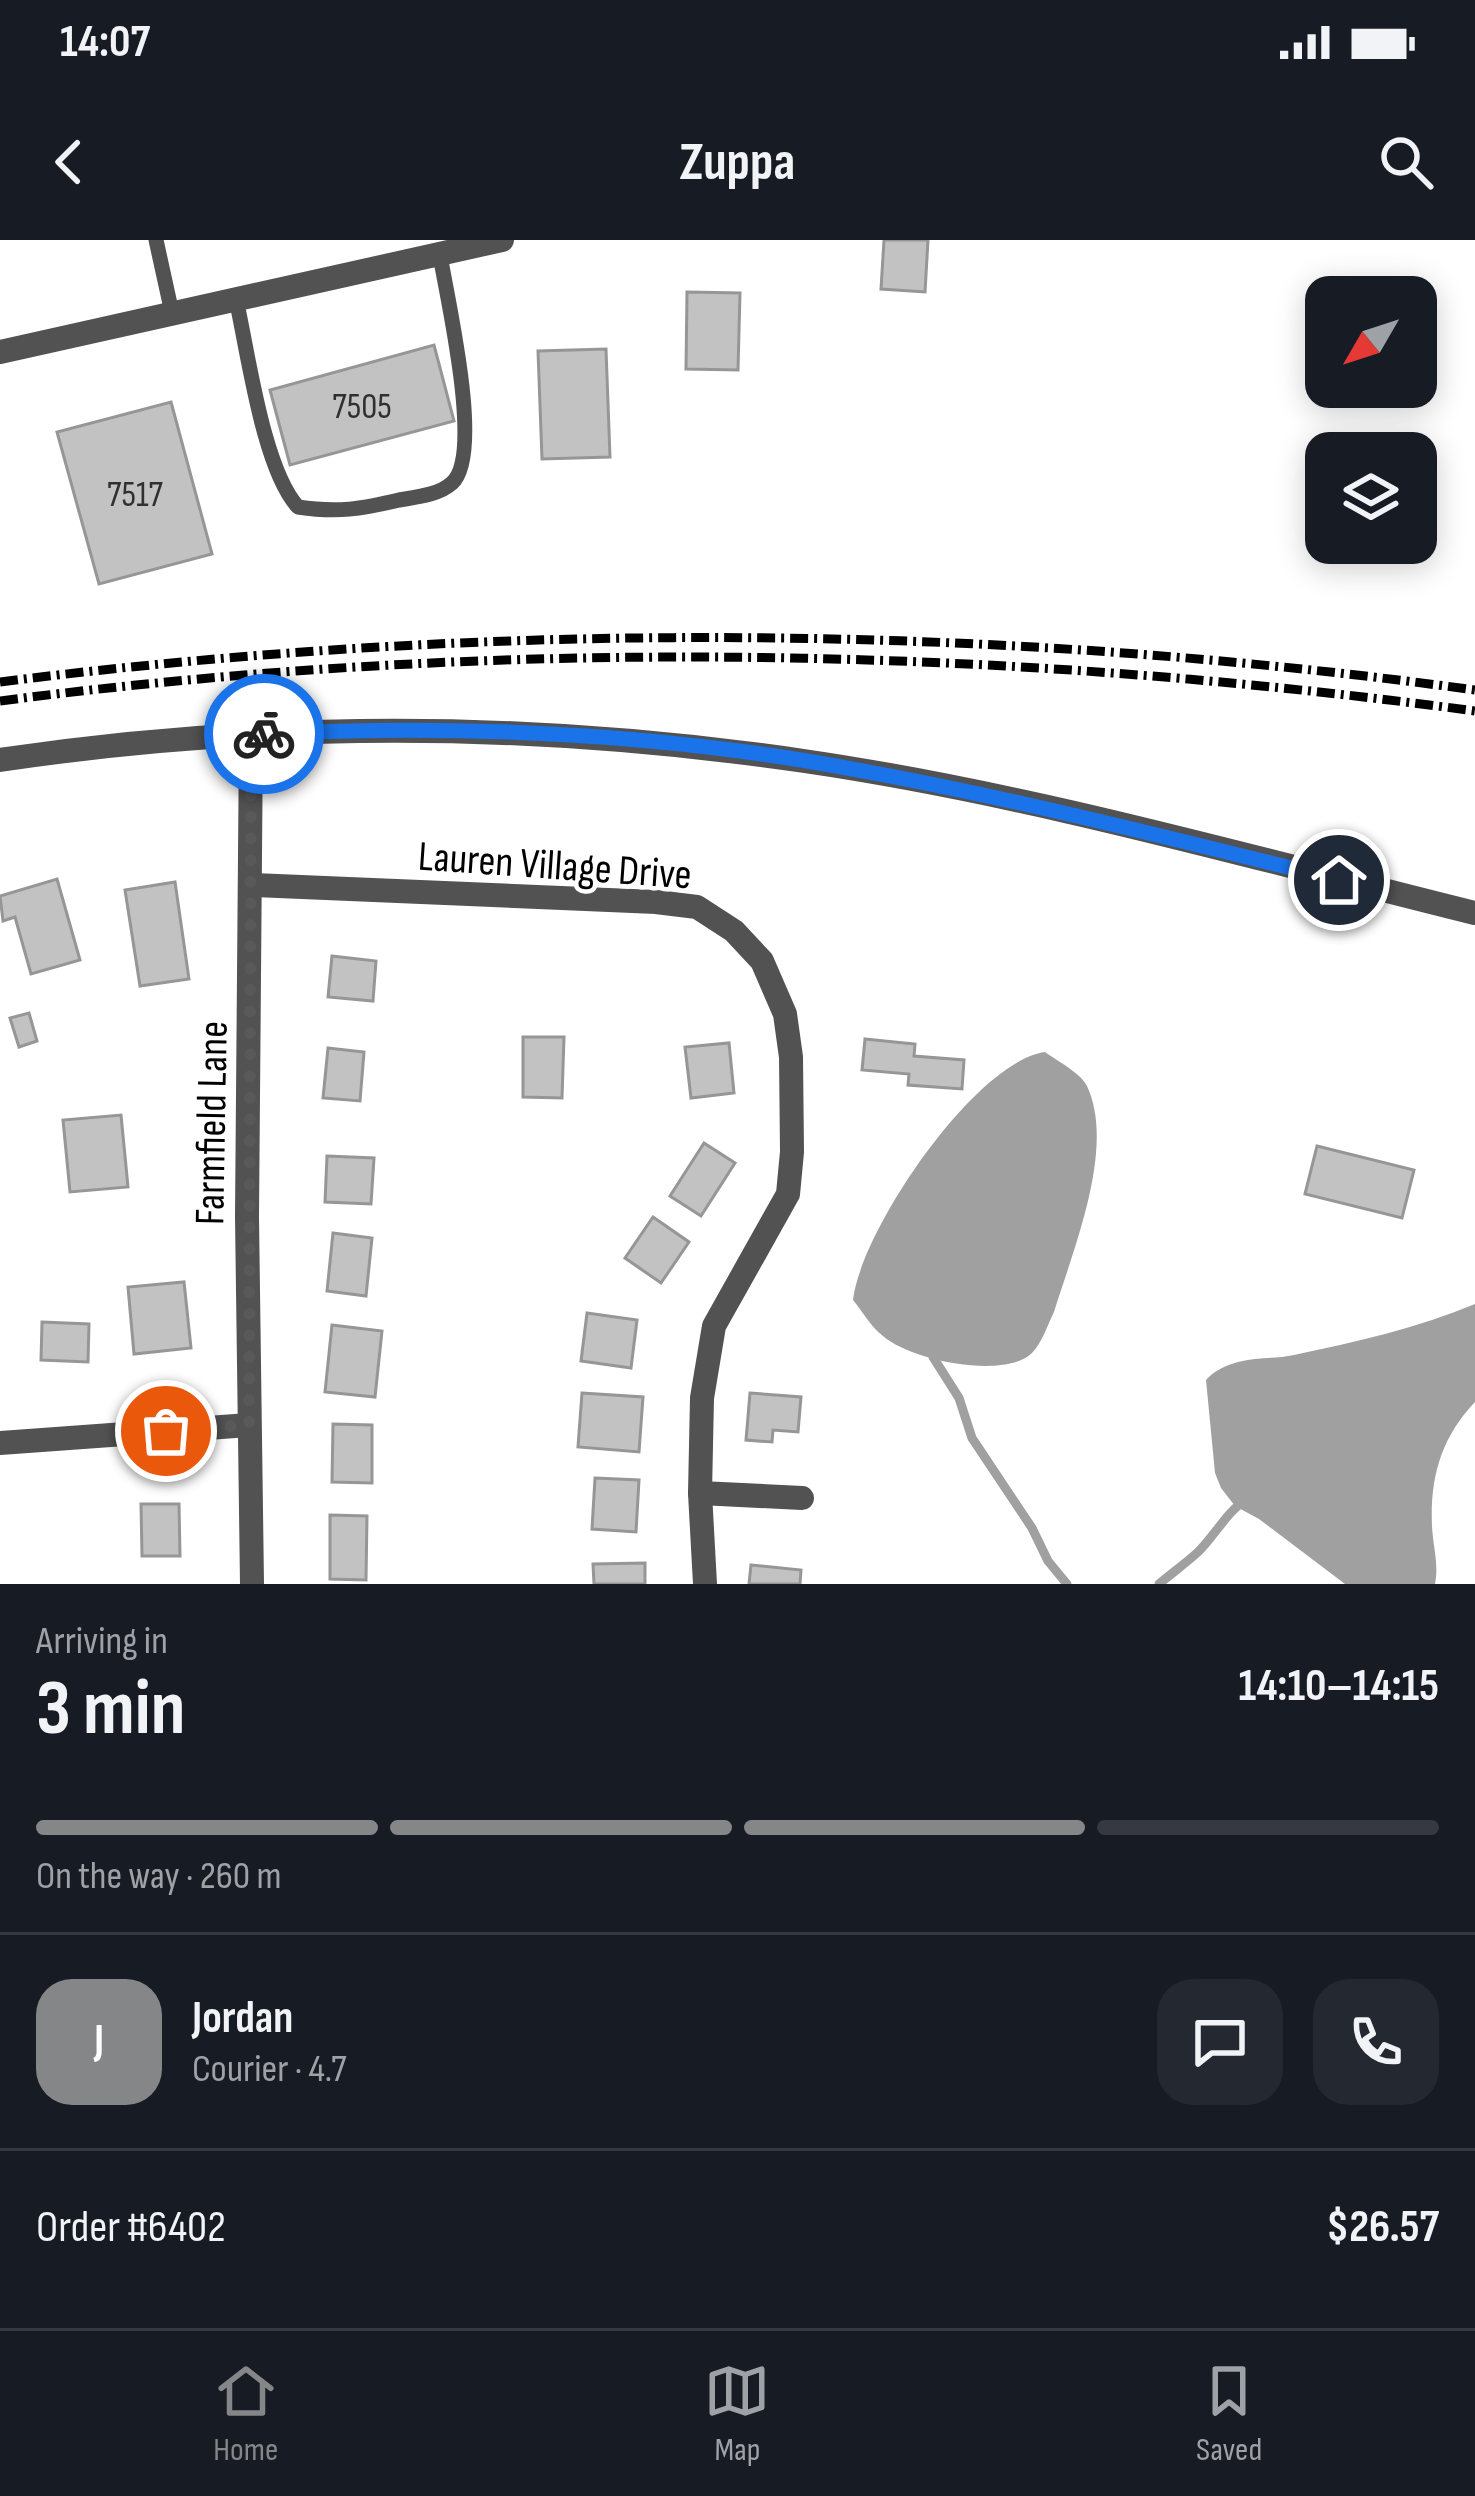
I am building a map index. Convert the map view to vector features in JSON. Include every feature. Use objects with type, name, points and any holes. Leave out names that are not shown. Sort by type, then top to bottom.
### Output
[{"type":"street","points":[[0,352],[236,299],[409,251],[440,255],[502,240]]},
{"type":"street","points":[[0,760],[78,748],[251,734],[345,730],[556,734],[805,761],[1039,806],[1475,913]]},
{"type":"street","name":"Farmfield Lane","points":[[251,734],[247,1216],[252,1584]]},
{"type":"street","name":"Lauren Village Drive","points":[[252,885],[656,902],[697,908],[734,932],[763,962],[785,1014],[791,1057],[792,1152],[788,1194],[714,1326],[702,1398],[705,1584]]},
{"type":"street","points":[[0,1443],[249,1425]]},
{"type":"street","points":[[700,1493],[802,1498]]},
{"type":"lane","points":[[156,240],[172,313]]},
{"type":"lane","points":[[236,299],[272,453],[287,495],[298,508],[340,513],[451,485],[462,470],[465,397],[440,255]]},
{"type":"shaded area","points":[[1045,1052],[1087,1086],[1097,1139],[1080,1230],[1042,1339],[1019,1361],[980,1366],[935,1359],[896,1345],[853,1300],[877,1233],[926,1153],[956,1116],[1017,1063]]},
{"type":"shaded area","points":[[1475,1304],[1475,1402],[1446,1444],[1433,1491],[1435,1584],[1345,1584],[1235,1506],[1215,1473],[1206,1380],[1213,1374],[1238,1362],[1386,1334]]},
{"type":"building","points":[[884,240],[928,240],[925,292],[881,289]]},
{"type":"building","points":[[687,292],[740,293],[738,370],[686,369]]},
{"type":"building","points":[[434,345],[454,421],[290,465],[270,390]]},
{"type":"building","points":[[606,349],[610,457],[542,459],[538,351]]},
{"type":"building","points":[[171,402],[212,554],[99,584],[57,432]]},
{"type":"building","points":[[57,879],[80,960],[31,974],[15,917],[3,921],[0,896]]},
{"type":"building","points":[[175,882],[189,979],[140,986],[125,890]]},
{"type":"building","points":[[332,956],[376,961],[373,1001],[328,997]]},
{"type":"building","points":[[29,1013],[37,1041],[19,1047],[10,1018]]},
{"type":"building","points":[[523,1037],[564,1037],[562,1098],[523,1097]]},
{"type":"building","points":[[865,1039],[915,1044],[914,1056],[964,1060],[962,1089],[908,1085],[909,1074],[862,1070]]},
{"type":"building","points":[[729,1043],[734,1093],[691,1098],[685,1047]]},
{"type":"building","points":[[328,1048],[364,1052],[360,1101],[323,1098]]},
{"type":"building","points":[[121,1115],[128,1187],[70,1192],[63,1120]]},
{"type":"building","points":[[704,1143],[735,1163],[701,1216],[670,1196]]},
{"type":"building","points":[[1317,1146],[1414,1170],[1402,1218],[1305,1194]]},
{"type":"building","points":[[327,1156],[374,1158],[371,1204],[325,1202]]},
{"type":"building","points":[[653,1217],[689,1242],[661,1283],[625,1258]]},
{"type":"building","points":[[333,1233],[372,1238],[366,1296],[327,1291]]},
{"type":"building","points":[[184,1282],[191,1348],[134,1354],[128,1287]]},
{"type":"building","points":[[587,1313],[637,1320],[631,1368],[581,1361]]},
{"type":"building","points":[[42,1322],[89,1324],[88,1362],[41,1360]]},
{"type":"building","points":[[332,1325],[382,1331],[375,1397],[325,1392]]},
{"type":"building","points":[[582,1393],[643,1397],[639,1452],[578,1447]]},
{"type":"building","points":[[750,1393],[801,1397],[798,1432],[773,1430],[772,1442],[746,1440]]},
{"type":"building","points":[[333,1424],[372,1425],[372,1483],[332,1482]]},
{"type":"building","points":[[595,1478],[639,1480],[636,1532],[592,1529]]},
{"type":"building","points":[[141,1504],[179,1504],[180,1556],[142,1556]]},
{"type":"building","points":[[330,1515],[367,1516],[366,1580],[330,1579]]},
{"type":"building","points":[[645,1563],[645,1584],[594,1584],[593,1564]]},
{"type":"building","points":[[751,1565],[801,1570],[800,1584],[749,1584]]},
{"type":"waterway","points":[[937,1347],[933,1357],[959,1398],[972,1438],[1067,1584]]},
{"type":"waterway","points":[[1159,1584],[1198,1552],[1245,1501]]},
{"type":"railway","points":[[0,682],[368,648],[738,638],[1107,652],[1475,690]]},
{"type":"railway","points":[[0,701],[368,666],[738,657],[1107,673],[1475,711]]},
{"type":"way so far","points":[[166,1431],[249,1425],[251,734],[264,734]]},
{"type":"route","points":[[264,734],[345,730],[556,734],[805,761],[1039,806],[1339,880]]}]
